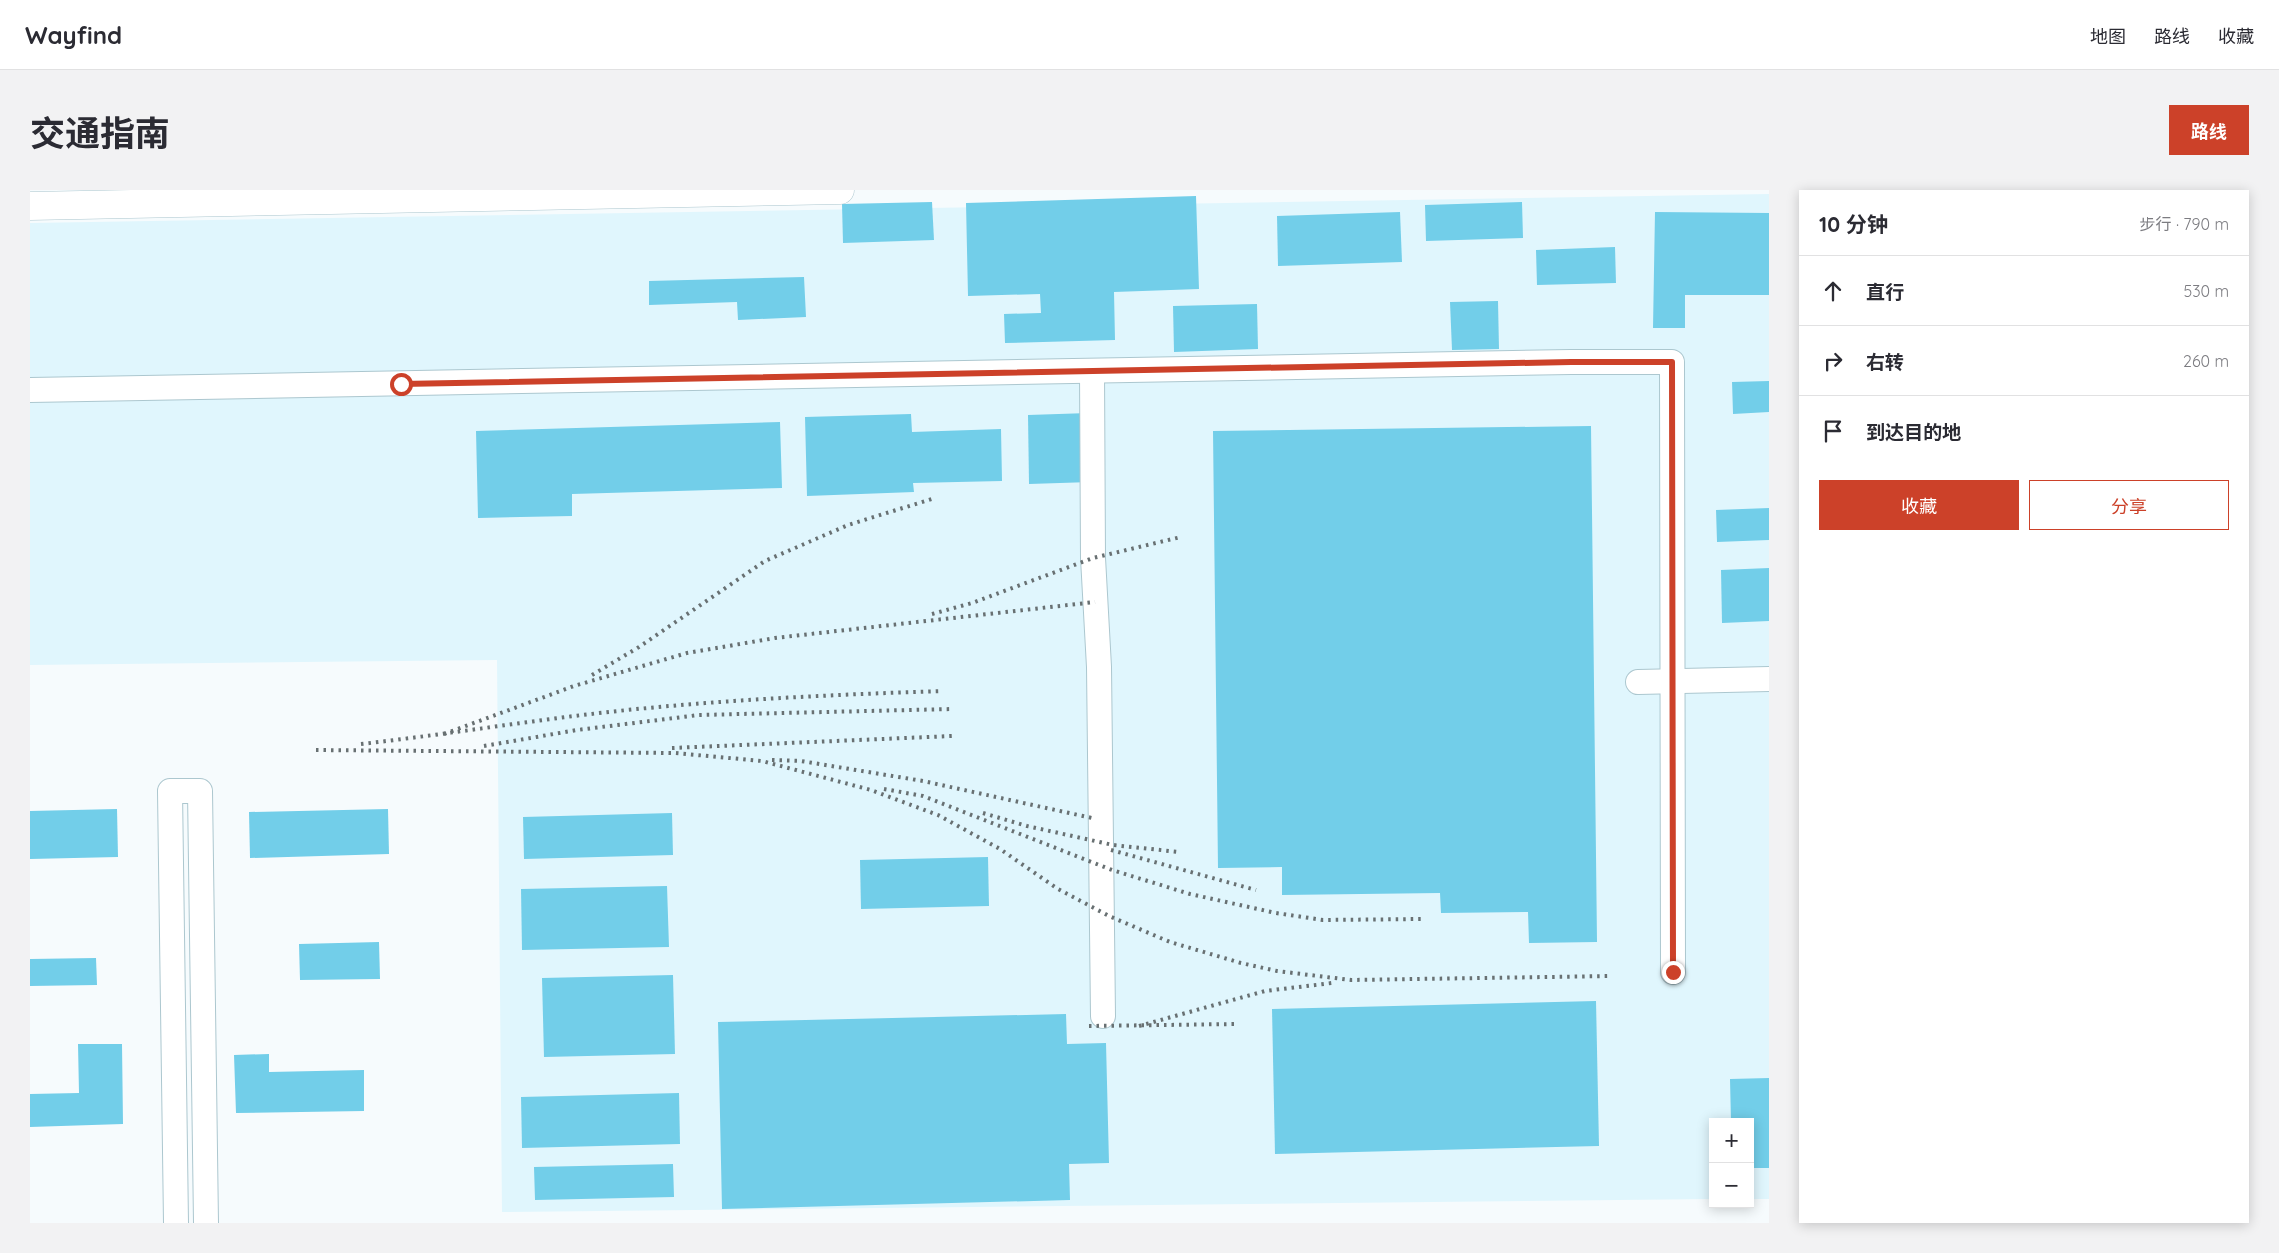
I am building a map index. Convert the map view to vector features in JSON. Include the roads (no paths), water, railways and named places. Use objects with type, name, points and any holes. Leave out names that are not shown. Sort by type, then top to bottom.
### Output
[{"type":"highway","points":[[30,206],[840,190]]},
{"type":"street","points":[[30,390],[1561,362],[1672,362],[1673,972]]},
{"type":"street","points":[[1092,371],[1093,558],[1099,667],[1102,1016]]},
{"type":"street","points":[[1638,682],[1769,680]]},
{"type":"street","points":[[176,1223],[170,791],[200,791],[206,1223]]},
{"type":"street","points":[[175,1186],[205,1186]]},
{"type":"railway","points":[[592,675],[639,647],[765,561],[848,525],[935,498]]},
{"type":"railway","points":[[932,614],[972,603],[1093,558],[1181,537]]},
{"type":"railway","points":[[444,734],[574,686],[687,653],[775,638],[1095,602]]},
{"type":"railway","points":[[361,744],[666,706],[804,697],[943,691]]},
{"type":"railway","points":[[484,746],[577,730],[699,715],[952,709]]},
{"type":"railway","points":[[672,748],[952,736]]},
{"type":"railway","points":[[316,750],[675,753],[762,761],[871,790],[938,815],[1000,849],[1058,889],[1109,916],[1170,942],[1241,963],[1277,971],[1351,980],[1612,976]]},
{"type":"railway","points":[[772,760],[801,761],[923,781],[1092,818]]},
{"type":"railway","points":[[884,789],[923,796],[1112,870],[1190,894],[1276,913],[1323,920],[1423,919]]},
{"type":"railway","points":[[983,813],[1027,826],[1113,845],[1179,852]]},
{"type":"railway","points":[[1111,850],[1256,890]]},
{"type":"railway","points":[[1139,1026],[1265,991],[1332,983]]},
{"type":"railway","points":[[1089,1026],[1236,1024]]}]
